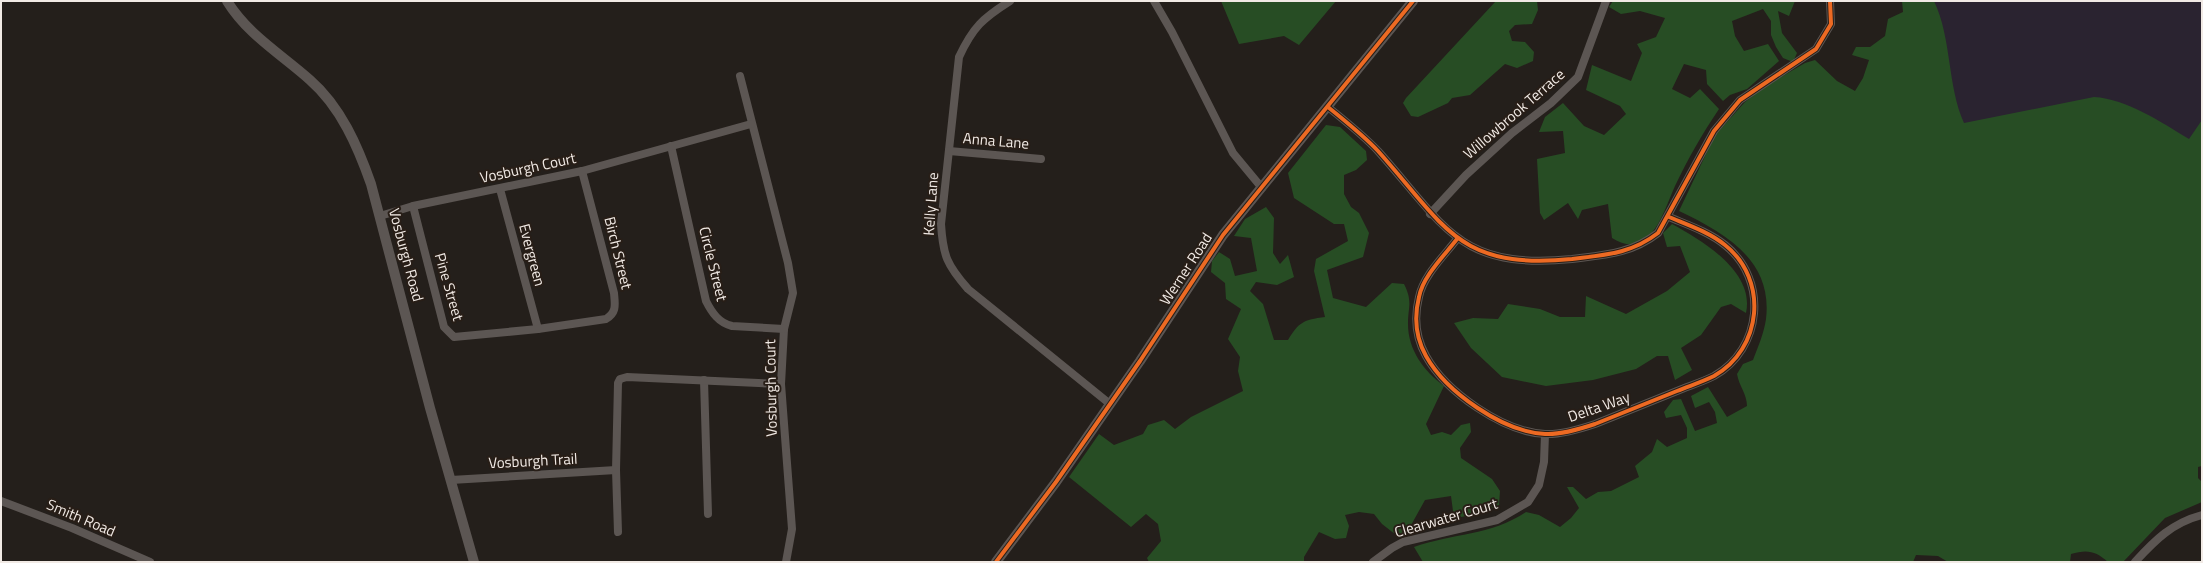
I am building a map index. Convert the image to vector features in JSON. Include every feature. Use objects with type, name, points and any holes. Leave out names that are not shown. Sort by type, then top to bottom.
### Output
[{"type":"street","name":"Vosburgh Road","points":[[227,1],[256,38],[311,80],[330,102],[359,152],[380,216],[474,562]]},
{"type":"street","name":"Kelly Lane","points":[[1010,1],[987,16],[968,36],[959,56],[940,224],[943,250],[953,272],[968,289],[1110,404]]},
{"type":"street","points":[[1154,1],[1172,32],[1233,153],[1262,188]]},
{"type":"street","name":"Werner Road","points":[[996,562],[1056,482],[1223,235],[1413,1]]},
{"type":"street","name":"Willowbrook Terrace","points":[[1430,214],[1466,175],[1506,138],[1551,103],[1578,77],[1606,1]]},
{"type":"street","points":[[1328,107],[1378,152],[1430,214],[1457,239],[1469,246],[1497,257],[1539,262],[1592,257],[1627,251],[1644,244],[1658,233],[1714,131],[1740,100],[1816,50],[1830,24],[1830,1]]},
{"type":"street","name":"Vosburgh Court","points":[[740,76],[791,277],[793,293],[784,329],[781,384],[792,529],[786,562]]},
{"type":"street","name":"Vosburgh Court","points":[[380,216],[413,206],[582,171],[751,124]]},
{"type":"street","name":"Circle Street","points":[[671,146],[706,301],[710,311],[724,324],[732,326],[784,329]]},
{"type":"street","name":"Anna Lane","points":[[949,151],[1041,159]]},
{"type":"street","name":"Birch Street","points":[[538,329],[606,319],[613,315],[616,307],[613,285],[582,171]]},
{"type":"street","name":"Evergreen","points":[[500,189],[538,329]]},
{"type":"street","name":"Pine Street","points":[[413,206],[444,327],[448,333],[454,338],[465,338],[538,329]]},
{"type":"street","name":"Delta Way","points":[[1457,239],[1423,284],[1419,296],[1416,316],[1418,336],[1426,356],[1439,374],[1466,399],[1496,419],[1521,430],[1545,434],[1579,429],[1632,409],[1714,376],[1739,356],[1753,323],[1756,304],[1751,281],[1741,261],[1726,245],[1708,234],[1668,217]]},
{"type":"street","points":[[618,532],[616,470],[618,383],[620,379],[627,377],[781,384]]},
{"type":"street","points":[[704,380],[708,514]]},
{"type":"street","name":"Clearwater Court","points":[[1373,562],[1403,542],[1497,520],[1528,502],[1539,485],[1544,462],[1545,434]]},
{"type":"street","name":"Vosburgh Trail","points":[[451,480],[616,470]]},
{"type":"street","name":"Smith Road","points":[[1,501],[72,528],[150,562]]},
{"type":"street","points":[[2135,562],[2163,532],[2202,515]]},
{"type":"shaded area","points":[[1919,1],[2202,1],[2202,152],[1942,131]]},
{"type":"green space","points":[[1221,1],[1336,1],[1299,45],[1284,36],[1239,44]]},
{"type":"green space","points":[[1496,1],[1537,1],[1538,10],[1532,24],[1515,25],[1509,31],[1512,41],[1525,42],[1534,52],[1533,61],[1517,68],[1505,64],[1470,95],[1452,98],[1448,103],[1418,117],[1411,116],[1403,103],[1406,98]]},
{"type":"green space","points":[[1613,1],[1795,1],[1789,16],[1778,11],[1782,33],[1797,53],[1793,62],[1783,58],[1776,47],[1771,35],[1771,21],[1763,9],[1732,21],[1735,36],[1744,51],[1768,44],[1779,61],[1747,89],[1730,95],[1723,101],[1707,84],[1706,70],[1684,64],[1672,89],[1690,98],[1700,89],[1719,109],[1690,156],[1654,230],[1645,239],[1636,244],[1622,243],[1612,238],[1608,204],[1582,210],[1578,219],[1568,203],[1544,220],[1540,213],[1537,159],[1565,153],[1563,131],[1539,132],[1545,117],[1563,103],[1584,126],[1604,135],[1626,114],[1620,106],[1586,90],[1592,65],[1631,81],[1642,53],[1637,44],[1656,37],[1665,18],[1640,11],[1621,14],[1609,7]]},
{"type":"green space","points":[[1902,1],[1934,1],[1944,31],[1955,93],[1964,123],[2094,97],[2119,102],[2143,112],[2189,139],[2202,120],[2202,466],[2198,467],[2198,478],[2202,482],[2202,502],[2165,518],[2123,562],[2108,562],[2099,555],[2087,551],[2071,554],[2070,562],[1948,562],[1938,556],[1916,555],[1913,562],[1423,562],[1414,547],[1429,542],[1499,526],[1526,512],[1539,515],[1560,527],[1571,518],[1579,508],[1567,487],[1573,487],[1586,499],[1598,492],[1611,491],[1639,477],[1635,466],[1652,452],[1657,439],[1667,447],[1687,438],[1687,428],[1681,415],[1666,418],[1664,412],[1673,400],[1681,399],[1695,431],[1717,423],[1715,412],[1709,402],[1695,408],[1691,396],[1708,387],[1727,417],[1747,406],[1746,398],[1737,374],[1743,364],[1753,360],[1764,329],[1766,319],[1766,298],[1762,280],[1754,265],[1729,239],[1679,211],[1715,135],[1745,102],[1764,87],[1805,63],[1815,60],[1837,81],[1855,91],[1863,78],[1869,60],[1852,55],[1856,47],[1870,47],[1885,36],[1888,19],[1903,12]]},
{"type":"green space","points":[[1326,125],[1340,127],[1366,151],[1367,160],[1356,170],[1344,175],[1344,194],[1351,207],[1359,213],[1369,233],[1363,257],[1327,270],[1333,298],[1366,307],[1392,283],[1404,284],[1409,300],[1408,324],[1414,351],[1418,359],[1430,374],[1444,386],[1426,424],[1431,435],[1442,432],[1451,435],[1461,425],[1470,423],[1471,432],[1460,448],[1461,458],[1492,479],[1500,491],[1499,505],[1482,513],[1461,517],[1453,511],[1451,496],[1425,500],[1410,527],[1400,538],[1382,524],[1374,514],[1359,512],[1345,515],[1349,526],[1346,538],[1335,539],[1319,532],[1304,557],[1304,562],[1149,562],[1147,558],[1161,541],[1158,524],[1146,514],[1131,527],[1069,477],[1099,434],[1114,445],[1143,434],[1148,425],[1164,420],[1175,429],[1191,417],[1243,391],[1238,371],[1240,357],[1228,339],[1241,309],[1226,299],[1225,283],[1211,272],[1212,261],[1219,252],[1230,259],[1235,276],[1257,271],[1251,238],[1234,236],[1245,219],[1266,207],[1274,218],[1273,253],[1280,264],[1288,255],[1294,277],[1277,285],[1256,282],[1250,291],[1263,304],[1274,340],[1288,340],[1295,329],[1302,323],[1311,319],[1325,317],[1314,271],[1316,259],[1348,241],[1344,224],[1334,224],[1294,198],[1288,173]]},
{"type":"green space","points":[[1672,224],[1698,239],[1724,260],[1735,271],[1743,284],[1747,298],[1746,313],[1731,304],[1721,307],[1701,335],[1681,348],[1692,370],[1675,380],[1668,356],[1657,356],[1636,369],[1593,380],[1546,386],[1502,377],[1471,348],[1454,323],[1473,318],[1498,319],[1508,304],[1540,309],[1560,317],[1585,317],[1586,296],[1626,314],[1667,291],[1690,272],[1680,246],[1667,247],[1663,233]]},
{"type":"cycle path","points":[[996,562],[1056,482],[1140,361],[1223,235],[1413,1]]},
{"type":"cycle path","points":[[1328,107],[1378,151],[1439,221],[1458,238],[1478,250],[1503,257],[1534,261],[1572,259],[1617,252],[1638,245],[1658,233],[1714,131],[1740,100],[1816,49],[1831,24],[1830,1]]},
{"type":"cycle path","points":[[1457,239],[1429,274],[1421,289],[1417,305],[1416,320],[1418,335],[1426,356],[1435,370],[1447,383],[1477,408],[1494,418],[1529,432],[1557,434],[1577,430],[1595,424],[1714,376],[1730,364],[1742,349],[1750,332],[1754,314],[1754,295],[1749,276],[1739,260],[1719,240],[1669,217]]}]
